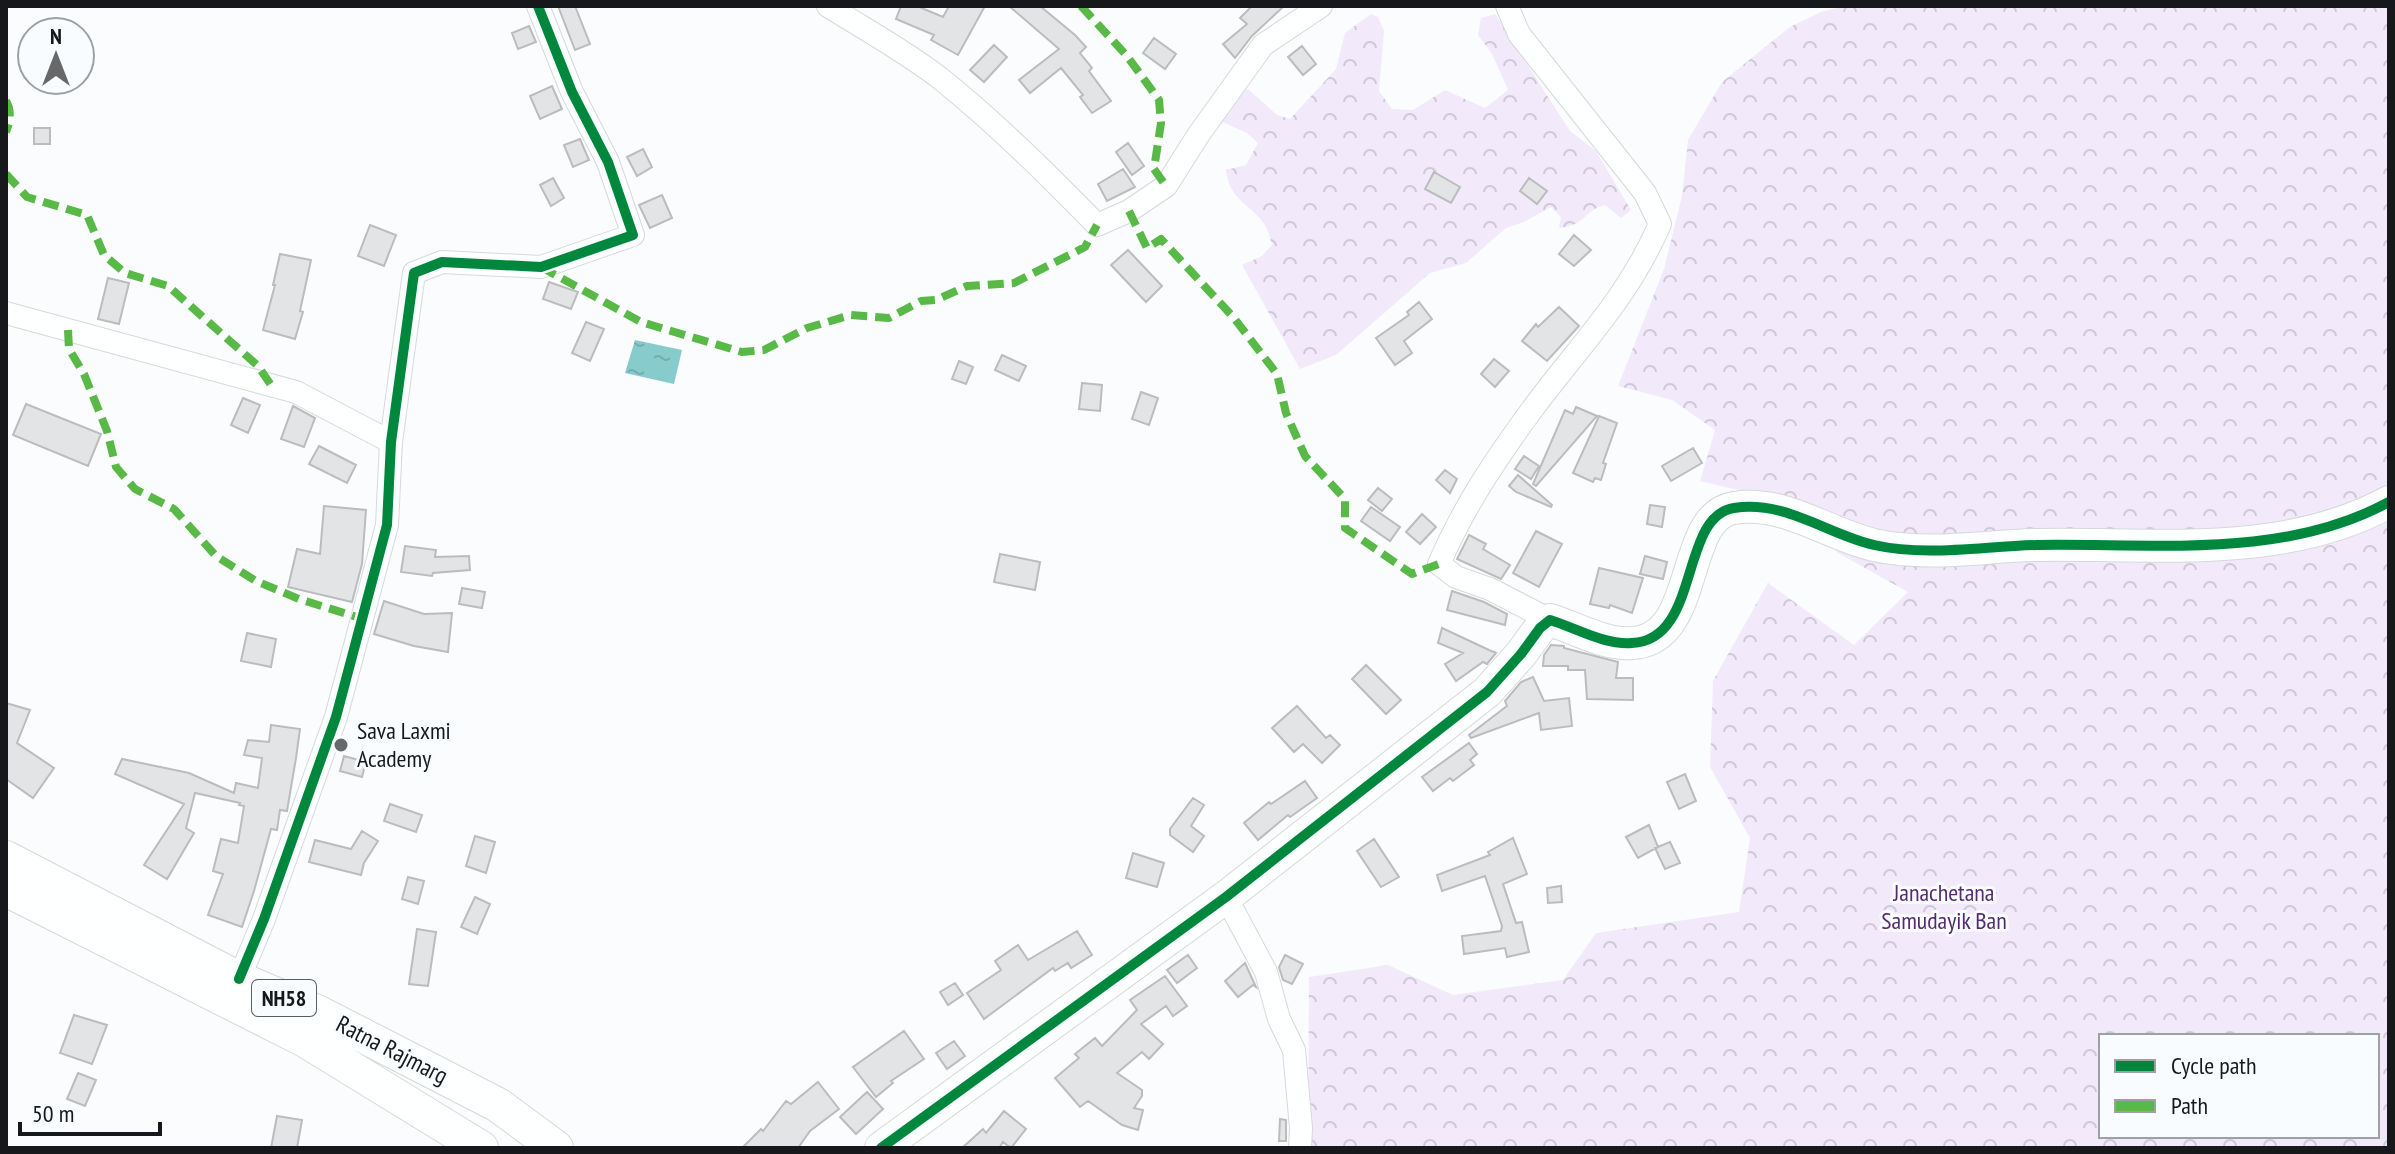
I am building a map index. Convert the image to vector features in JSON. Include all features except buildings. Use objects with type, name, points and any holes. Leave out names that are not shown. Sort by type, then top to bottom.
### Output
[{"type":"main road","name":"Ratna Rajmarg","points":[[6,858],[239,979],[312,1026],[481,1148]]},
{"type":"main road","name":"Ratna Rajmarg","points":[[6,889],[312,1026],[498,1105],[556,1148]]},
{"type":"street","points":[[239,979],[264,919],[336,717],[387,525],[391,442],[414,273],[442,262],[541,267],[633,235],[608,162],[572,92],[538,6]]},
{"type":"street","points":[[828,6],[869,29],[939,78],[1019,145],[1097,225],[1129,211],[1166,186],[1263,45],[1321,6]]},
{"type":"street","points":[[1507,6],[1519,34],[1645,193],[1660,224],[1632,280],[1532,410],[1471,496],[1439,564],[1456,577],[1490,589],[1586,635],[1629,644],[1648,640],[1661,631],[1681,601],[1704,534],[1718,513],[1732,508],[1751,506],[1774,510],[1809,519],[1873,545],[1931,551],[2039,545],[2187,547],[2262,540],[2318,530],[2389,502]]},
{"type":"street","points":[[6,313],[296,392],[391,442]]},
{"type":"street","points":[[881,1148],[1226,897],[1487,692],[1550,620]]},
{"type":"street","points":[[1226,897],[1266,972],[1279,1019],[1294,1050],[1300,1148]]},
{"type":"green space","name":"Janachetana Samudayik Ban","points":[[1845,6],[2389,6],[2389,1148],[1308,1148],[1309,977],[1388,965],[1453,995],[1563,980],[1596,933],[1739,912],[1750,838],[1710,767],[1713,681],[1768,583],[1854,645],[1908,592],[1838,553],[1794,503],[1700,481],[1715,430],[1672,400],[1618,386],[1664,269],[1682,196],[1688,140],[1722,82],[1790,27],[1821,12]]},
{"type":"green space","points":[[1371,14],[1378,17],[1384,31],[1379,91],[1392,109],[1413,110],[1445,90],[1485,108],[1508,90],[1492,54],[1478,35],[1481,18],[1495,14],[1570,131],[1596,151],[1631,210],[1621,218],[1605,205],[1575,224],[1559,228],[1561,217],[1551,207],[1506,228],[1466,263],[1430,273],[1336,355],[1300,369],[1242,265],[1262,256],[1272,245],[1261,219],[1232,189],[1226,170],[1246,165],[1258,143],[1247,133],[1222,122],[1223,117],[1235,98],[1248,89],[1277,115],[1290,119],[1336,69],[1345,33]]},
{"type":"water","points":[[635,340],[682,350],[674,384],[625,373]]},
{"type":"marked path","points":[[1081,6],[1127,56],[1159,100],[1161,123],[1154,169],[1166,186]]},
{"type":"marked path","points":[[6,101],[10,116],[6,132]]},
{"type":"marked path","points":[[6,174],[27,197],[87,215],[104,255],[125,273],[168,286],[258,366],[271,385]]},
{"type":"marked path","points":[[1129,211],[1147,248],[1161,239],[1234,318],[1277,374],[1286,413],[1305,456],[1345,499],[1345,528],[1412,574],[1439,564]]},
{"type":"marked path","points":[[541,267],[641,322],[742,352],[764,350],[807,328],[851,315],[889,318],[921,301],[936,300],[967,286],[1014,283],[1085,247],[1097,225]]},
{"type":"marked path","points":[[68,330],[69,349],[84,374],[107,431],[116,467],[135,489],[174,509],[216,556],[256,581],[299,599],[360,618]]},
{"type":"cycle path","points":[[239,979],[264,919],[336,717],[387,525],[391,442],[414,273],[442,262],[541,267],[633,235],[608,162],[572,92],[538,6]]},
{"type":"cycle path","points":[[881,1148],[1226,897],[1487,692],[1550,620],[1622,643],[1654,637],[1669,622],[1680,601],[1705,532],[1717,516],[1734,508],[1753,507],[1788,513],[1874,545],[1935,551],[2037,545],[2172,546],[2262,541],[2305,533],[2348,520],[2389,502]]},
{"type":"place","name":"Sava Laxmi Academy","points":[[341,745]]}]
